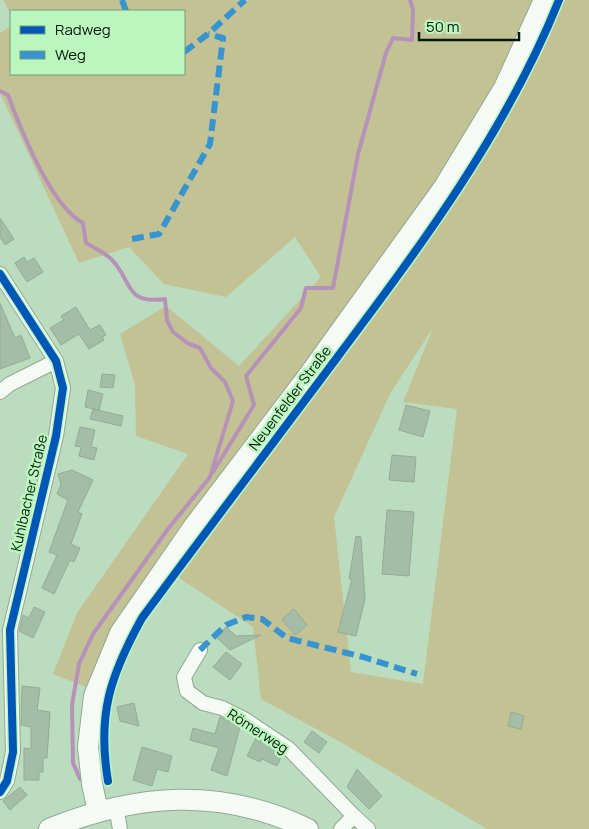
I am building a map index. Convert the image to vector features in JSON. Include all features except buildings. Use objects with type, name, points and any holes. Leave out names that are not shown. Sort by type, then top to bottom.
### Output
[{"type":"main road","name":"Neuenfelder Straße","points":[[107,809],[92,784],[88,747],[94,696],[120,633],[194,526],[305,380],[444,187],[504,88],[544,0]]},
{"type":"main road","points":[[49,829],[107,809],[176,799],[233,802],[263,810],[308,829]]},
{"type":"street","name":"Kuhlbacher Straße","points":[[0,274],[56,361],[63,388],[56,436],[10,630],[14,752],[7,782],[0,792]]},
{"type":"street","points":[[0,392],[10,384],[56,361]]},
{"type":"street","name":"Römerweg","points":[[200,650],[184,677],[187,691],[203,703],[222,708],[244,719],[289,749],[354,816]]},
{"type":"street","points":[[107,809],[120,829]]},
{"type":"street","points":[[340,829],[354,816],[368,829]]},
{"type":"green space","points":[[3,0],[589,0],[589,829],[487,829],[344,744],[261,699],[253,627],[158,564],[107,641],[86,687],[53,674],[77,613],[188,454],[136,436],[135,385],[120,334],[166,306],[239,366],[321,277],[295,237],[226,297],[164,284],[129,247],[79,263],[0,93],[0,33],[10,27],[10,75],[185,75],[185,10],[10,10],[10,12]],"holes":[[[433,328],[403,402],[457,409],[423,684],[351,672],[334,517],[391,392]]]},
{"type":"waterway","points":[[213,472],[254,405],[246,376],[301,308],[306,288],[333,288],[358,154],[386,53],[393,38],[412,40],[413,10],[410,0]]},
{"type":"waterway","points":[[0,91],[8,95],[29,146],[48,184],[71,214],[83,223],[86,243],[110,258],[135,294],[152,300],[165,299],[167,320],[173,332],[189,344],[200,348],[211,368],[225,382],[233,401],[210,477],[168,529],[93,634],[79,664],[72,705],[73,763],[80,779]]},
{"type":"marked path","points":[[122,0],[126,10]]},
{"type":"marked path","points":[[185,51],[208,34],[245,0]]},
{"type":"marked path","points":[[132,239],[159,234],[210,144],[223,38],[208,34]]},
{"type":"marked path","points":[[200,650],[226,625],[246,617],[262,619],[287,638],[363,657],[417,674]]},
{"type":"cycle path","points":[[108,781],[104,736],[109,696],[122,659],[142,618],[421,244],[483,150],[511,102],[559,0]]},
{"type":"cycle path","points":[[0,274],[56,361],[63,388],[56,436],[10,630],[13,752],[7,781],[0,792]]}]
